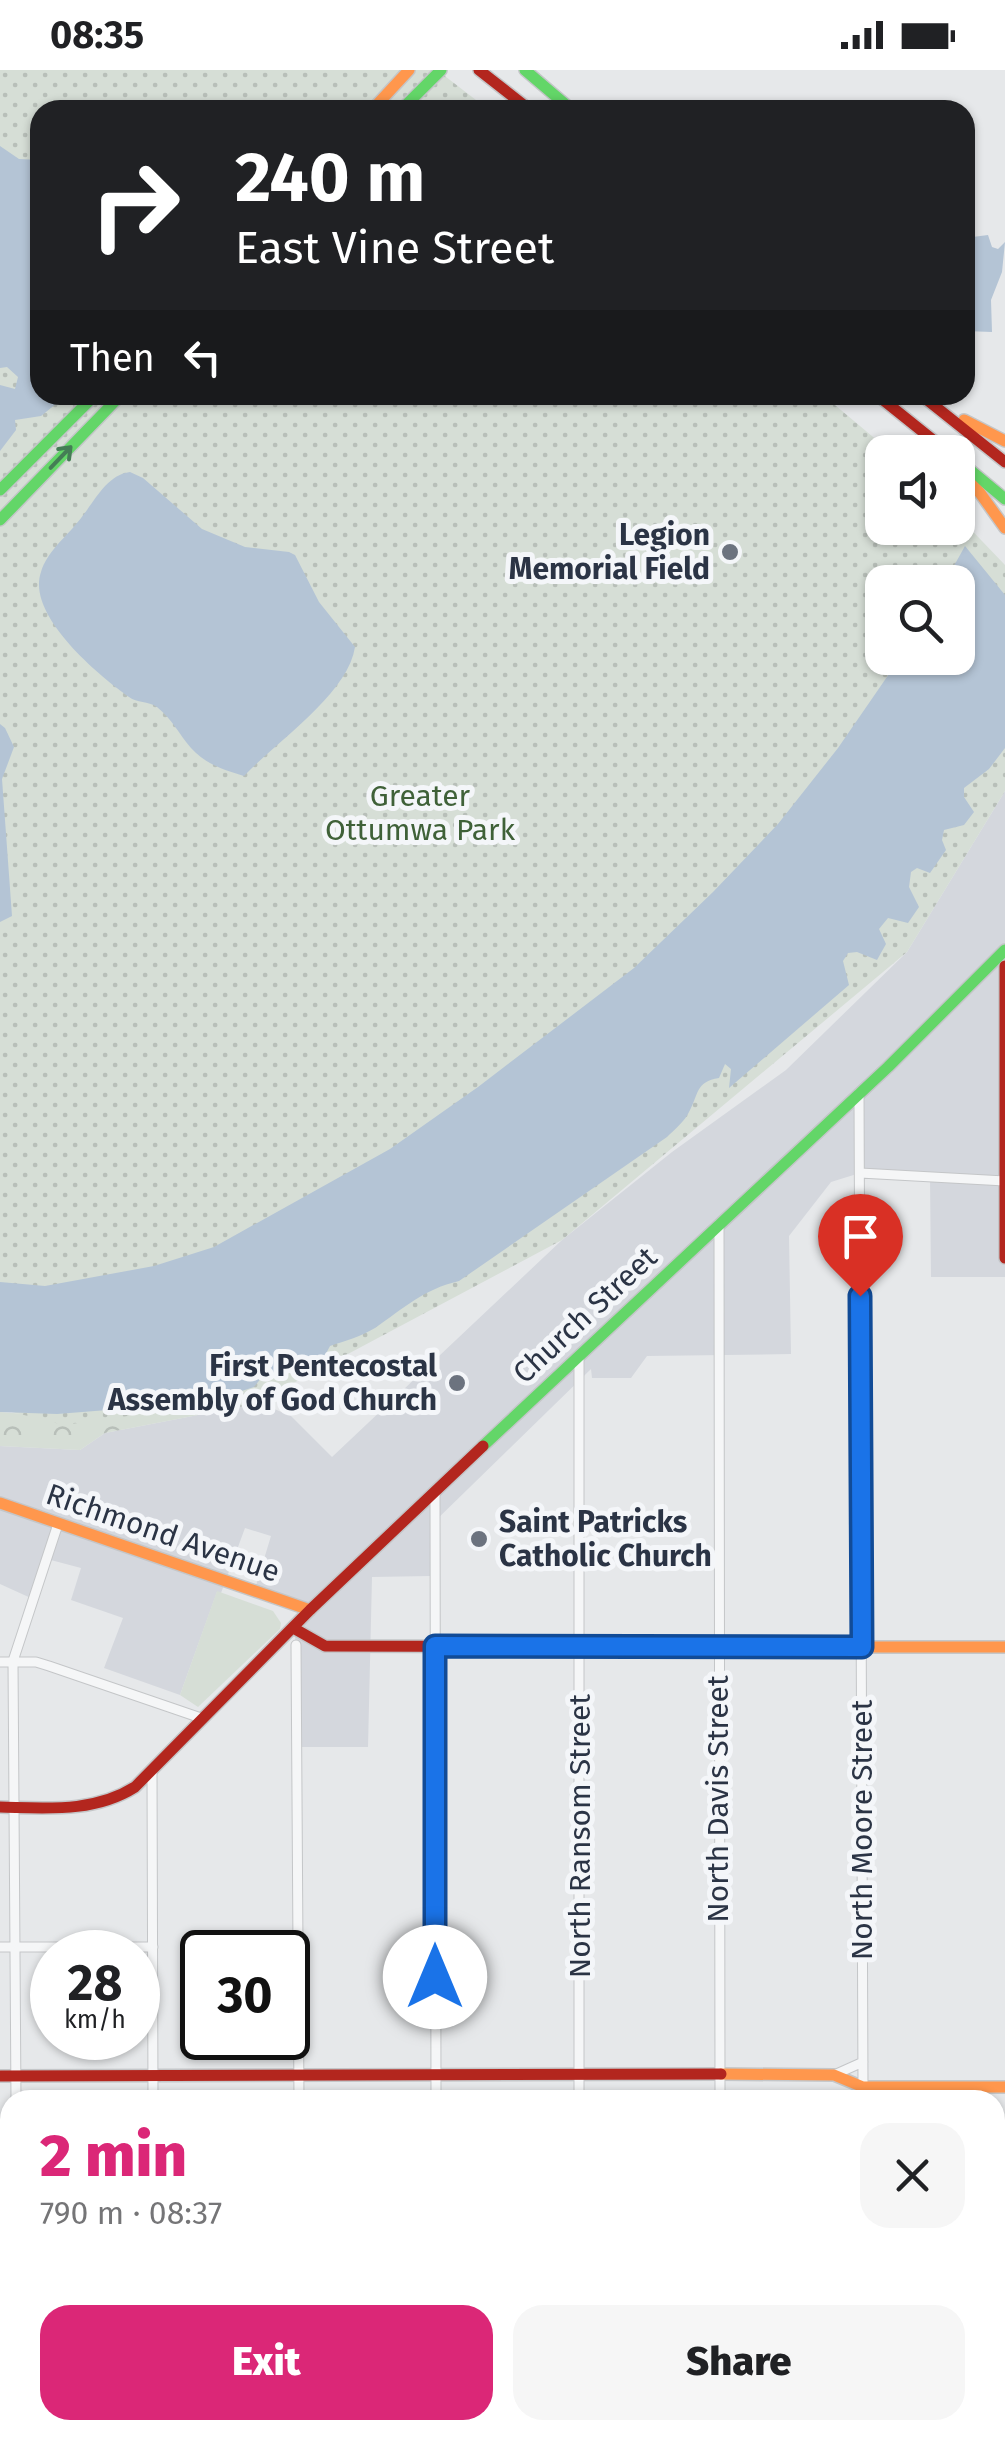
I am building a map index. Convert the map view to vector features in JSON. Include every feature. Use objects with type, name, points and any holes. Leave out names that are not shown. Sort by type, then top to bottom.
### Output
[{"type":"main road","points":[[381,100],[409,70]]},
{"type":"main road","points":[[411,100],[441,70]]},
{"type":"main road","points":[[479,70],[517,100]]},
{"type":"main road","points":[[525,70],[560,100]]},
{"type":"main road","points":[[0,490],[85,405]]},
{"type":"main road","points":[[0,520],[111,405]]},
{"type":"main road","points":[[889,405],[927,435]]},
{"type":"main road","points":[[933,405],[1005,462]]},
{"type":"main road","points":[[938,405],[1005,442]]},
{"type":"main road","points":[[900,414],[922,435]]},
{"type":"main road","points":[[975,474],[1005,499]]},
{"type":"main road","points":[[975,488],[1005,528]]},
{"type":"main road","name":"Church Street","points":[[0,1807],[108,1801],[129,1791],[310,1610],[860,1093],[1005,950]]},
{"type":"main road","points":[[1005,966],[1005,1258]]},
{"type":"main road","name":"Richmond Avenue","points":[[0,1503],[310,1610]]},
{"type":"main road","points":[[295,1629],[325,1646],[1005,1647]]},
{"type":"main road","points":[[0,2076],[834,2075],[856,2090]]},
{"type":"main road","points":[[944,2090],[1005,2087]]},
{"type":"street","name":"North Moore Street","points":[[860,1093],[862,2090]]},
{"type":"street","points":[[860,1173],[1005,1181]]},
{"type":"street","name":"North Davis Street","points":[[718,1224],[720,2090]]},
{"type":"street","name":"North Ransom Street","points":[[579,1358],[579,2090]]},
{"type":"street","points":[[435,1492],[436,2090]]},
{"type":"street","points":[[16,2090],[14,1661],[58,1524]]},
{"type":"street","points":[[296,1645],[299,2090]]},
{"type":"street","points":[[0,1662],[36,1662],[59,1668],[201,1718]]},
{"type":"street","points":[[152,1770],[153,1930]]},
{"type":"street","points":[[0,1947],[30,1947]]},
{"type":"street","points":[[153,2060],[153,2090]]},
{"type":"street","points":[[834,2075],[863,2062]]},
{"type":"shaded area","points":[[1005,791],[1005,1277],[931,1277],[930,1177],[860,1173],[831,1182],[789,1236],[791,1354],[647,1356],[631,1378],[592,1378],[591,1369],[430,1526],[430,1576],[372,1577],[368,1747],[297,1747],[295,1629],[309,1610],[254,1592],[271,1536],[245,1528],[180,1695],[104,1668],[123,1618],[71,1600],[81,1568],[47,1559],[33,1599],[0,1584],[0,1446],[80,1450],[105,1433],[260,1403],[291,1416],[332,1457],[562,1240],[672,1152],[786,1070],[907,952]]},
{"type":"green space","name":"Greater Ottumwa Park","points":[[0,70],[437,70],[476,100],[30,100],[30,405],[835,405],[871,435],[865,435],[865,545],[975,545],[975,534],[1005,565],[1005,791],[907,952],[562,1240],[269,1396],[64,1425],[0,1409]]},
{"type":"green space","points":[[254,1387],[260,1403],[105,1433],[80,1450],[0,1446],[0,1412],[26,1414]]},
{"type":"green space","points":[[217,1591],[273,1611],[281,1623],[280,1629],[198,1707],[180,1695]]},
{"type":"water","points":[[0,146],[19,159],[30,160],[30,405],[55,405],[41,416],[15,420],[16,430],[0,451],[0,385],[15,389],[18,377],[7,367],[0,368]]},
{"type":"water","points":[[988,235],[992,247],[998,249],[1005,242],[1002,272],[991,300],[992,332],[975,331],[975,237]]},
{"type":"water","points":[[130,472],[143,478],[202,529],[245,547],[295,555],[319,602],[355,647],[350,665],[325,700],[244,776],[202,758],[157,707],[132,699],[100,674],[68,642],[44,607],[39,589],[47,558],[106,485]]},
{"type":"water","points":[[965,546],[1005,595],[1005,748],[989,769],[964,788],[964,797],[974,812],[964,825],[944,830],[946,850],[930,873],[917,868],[911,872],[909,887],[919,907],[908,923],[888,918],[879,929],[886,944],[877,960],[857,952],[848,953],[843,961],[849,985],[729,1088],[731,1069],[725,1064],[719,1078],[702,1086],[687,1115],[667,1137],[459,1281],[425,1294],[370,1331],[330,1346],[318,1362],[297,1362],[283,1376],[266,1372],[254,1387],[183,1404],[57,1414],[0,1412],[0,1282],[45,1286],[154,1266],[214,1247],[390,1149],[478,1087],[634,968],[713,892],[778,824],[838,748],[888,675],[975,675],[975,565],[954,565]]},
{"type":"water","points":[[0,724],[14,747],[2,779],[12,916],[0,922]]},
{"type":"traffic: fast","points":[[411,100],[441,70]]},
{"type":"traffic: fast","points":[[525,70],[560,100]]},
{"type":"traffic: fast","points":[[0,490],[85,405]]},
{"type":"traffic: fast","points":[[0,520],[111,405]]},
{"type":"traffic: fast","points":[[975,474],[1005,499]]},
{"type":"traffic: fast","points":[[483,1446],[888,1067],[1005,950]]},
{"type":"traffic: slow","points":[[381,100],[409,70]]},
{"type":"traffic: slow","points":[[964,420],[1005,441]]},
{"type":"traffic: slow","points":[[975,488],[1005,528]]},
{"type":"traffic: slow","points":[[0,1503],[310,1610]]},
{"type":"traffic: slow","points":[[791,1647],[1005,1647]]},
{"type":"traffic: slow","points":[[721,2074],[834,2075],[863,2087],[1005,2087]]},
{"type":"traffic: jam","points":[[479,70],[517,100]]},
{"type":"traffic: jam","points":[[889,405],[927,435]]},
{"type":"traffic: jam","points":[[934,405],[1005,462]]},
{"type":"traffic: jam","points":[[1005,966],[1005,1258]]},
{"type":"traffic: jam","points":[[0,1807],[86,1805],[135,1787],[310,1610],[483,1446]]},
{"type":"traffic: jam","points":[[295,1629],[325,1646],[791,1647]]},
{"type":"traffic: jam","points":[[0,2076],[721,2074]]},
{"type":"place","name":"Legion Memorial Field","points":[[730,552]]},
{"type":"place","name":"First Pentecostal Assembly of God Church","points":[[457,1383]]},
{"type":"place","name":"Saint Patricks Catholic Church","points":[[479,1539]]},
{"type":"route","points":[[435,1977],[435,1646],[862,1647],[860,1296]]}]
